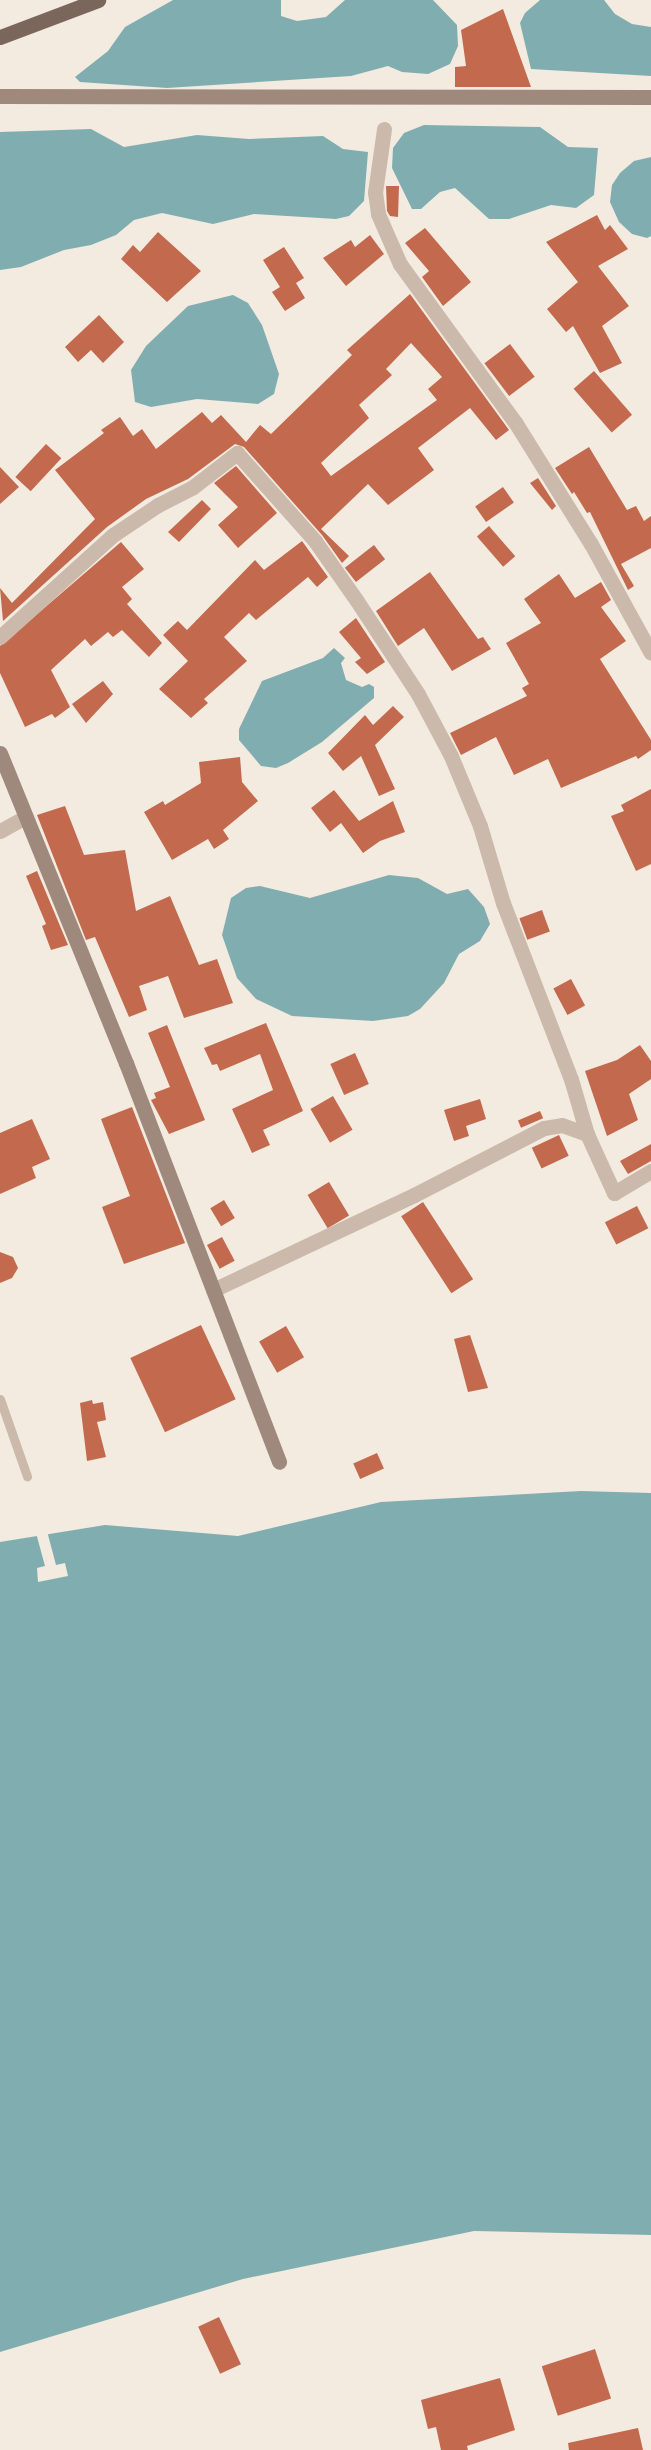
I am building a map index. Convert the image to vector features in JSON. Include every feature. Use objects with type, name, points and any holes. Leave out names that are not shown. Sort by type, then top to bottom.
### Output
[{"type":"main road","points":[[0,37],[98,0]]},
{"type":"street","points":[[0,96],[651,97]]},
{"type":"street","points":[[384,129],[375,192],[378,214],[390,245],[411,280],[515,422],[591,544],[651,653]]},
{"type":"street","points":[[0,637],[113,535],[158,505],[193,487],[237,453],[315,542],[418,694],[451,756],[480,826],[503,903],[571,1079],[587,1134],[614,1193],[651,1171]]},
{"type":"street","points":[[0,753],[279,1462]]},
{"type":"street","points":[[0,831],[25,817]]},
{"type":"street","points":[[213,1290],[414,1195],[544,1128],[562,1125],[587,1134]]},
{"type":"lane","points":[[0,1399],[27,1476]]},
{"type":"water","points":[[173,0],[281,0],[281,16],[297,21],[326,17],[345,0],[433,0],[457,25],[458,46],[450,64],[428,74],[402,72],[388,66],[351,76],[167,88],[80,82],[75,77],[108,51],[125,27]]},
{"type":"water","points":[[540,0],[604,0],[615,14],[632,24],[651,27],[651,76],[531,69],[520,23],[525,13]]},
{"type":"water","points":[[424,125],[540,127],[568,147],[598,148],[594,195],[576,208],[551,205],[509,219],[489,219],[455,188],[440,192],[421,209],[412,209],[392,168],[393,148],[404,133]]},
{"type":"water","points":[[91,129],[124,147],[197,135],[249,139],[323,136],[343,149],[368,152],[364,201],[349,216],[336,219],[254,214],[213,224],[162,213],[134,220],[116,235],[91,245],[64,250],[21,267],[0,270],[0,132]]},
{"type":"water","points":[[651,157],[651,236],[647,238],[632,234],[619,222],[610,202],[612,185],[620,173],[634,161]]},
{"type":"water","points":[[233,295],[248,303],[262,325],[279,374],[274,394],[258,404],[197,399],[151,407],[135,402],[131,370],[146,346],[188,306]]},
{"type":"water","points":[[334,648],[345,658],[341,663],[346,680],[362,687],[369,684],[374,687],[374,698],[322,742],[288,763],[276,768],[261,766],[239,740],[239,729],[262,681],[323,658]]},
{"type":"water","points":[[389,875],[418,878],[447,894],[468,889],[484,907],[490,924],[480,941],[459,954],[444,983],[420,1009],[408,1016],[373,1021],[292,1016],[256,999],[237,978],[222,935],[231,898],[246,888],[260,886],[310,898]]},
{"type":"water","points":[[581,1491],[651,1493],[651,2235],[474,2231],[243,2279],[0,2352],[0,1542],[105,1525],[238,1536],[381,1502]]},
{"type":"pier","points":[[47,1531],[56,1565],[65,1563],[68,1576],[38,1582],[37,1568],[45,1566],[36,1533]]},
{"type":"building","points":[[503,9],[531,87],[455,87],[455,67],[466,66],[461,30]]},
{"type":"building","points":[[386,186],[399,186],[398,217],[390,216],[387,211]]},
{"type":"building","points":[[597,215],[605,230],[610,225],[628,249],[598,266],[629,306],[602,326],[622,363],[600,373],[573,326],[566,332],[547,309],[578,282],[546,242]]},
{"type":"building","points":[[425,228],[471,282],[443,306],[422,277],[429,271],[405,243]]},
{"type":"building","points":[[158,232],[201,271],[167,302],[121,259],[133,245],[140,252]]},
{"type":"building","points":[[370,235],[384,254],[346,286],[323,258],[351,240],[355,247]]},
{"type":"building","points":[[284,247],[304,278],[296,283],[305,298],[285,311],[272,292],[280,287],[263,260]]},
{"type":"building","points":[[410,294],[509,430],[496,440],[470,408],[418,448],[434,470],[388,505],[368,484],[321,529],[349,556],[342,563],[322,535],[244,447],[235,444],[188,479],[146,499],[107,527],[3,621],[0,588],[12,603],[95,519],[55,470],[104,433],[101,430],[120,417],[133,436],[142,429],[156,449],[202,412],[212,423],[221,415],[246,442],[260,425],[271,434],[352,355],[347,350]],"holes":[[[411,343],[442,377],[428,389],[437,400],[331,476],[321,463],[369,418],[359,405],[392,375],[386,369]]]},
{"type":"building","points":[[99,315],[124,342],[103,363],[91,350],[78,362],[65,347]]},
{"type":"building","points":[[510,344],[535,377],[509,396],[484,363]]},
{"type":"building","points":[[594,371],[632,415],[612,432],[574,389]]},
{"type":"building","points":[[46,444],[61,458],[31,491],[15,477]]},
{"type":"building","points":[[589,447],[627,510],[636,506],[644,521],[651,516],[651,548],[621,564],[634,586],[628,590],[590,512],[587,513],[555,468]]},
{"type":"building","points":[[236,466],[277,513],[238,548],[218,525],[238,507],[214,483]]},
{"type":"building","points":[[0,467],[19,487],[0,504]]},
{"type":"building","points":[[538,478],[556,506],[552,510],[530,483]]},
{"type":"building","points":[[503,487],[514,503],[486,522],[475,507]]},
{"type":"building","points":[[202,500],[211,509],[179,542],[168,532]]},
{"type":"building","points":[[489,526],[515,556],[503,567],[477,536]]},
{"type":"building","points":[[302,541],[328,577],[317,587],[308,577],[256,620],[249,613],[224,637],[247,661],[204,699],[208,703],[191,718],[159,689],[188,661],[163,635],[178,621],[187,630],[255,560],[264,570]]},
{"type":"building","points":[[121,542],[144,569],[122,587],[132,599],[127,604],[162,643],[149,657],[122,630],[113,637],[108,632],[91,646],[85,639],[51,670],[70,707],[55,718],[52,714],[25,727],[0,673],[0,646]]},
{"type":"building","points":[[374,545],[385,559],[356,582],[345,568]]},
{"type":"building","points":[[430,572],[478,639],[483,637],[491,649],[452,671],[424,628],[398,646],[376,611]]},
{"type":"building","points":[[559,574],[575,598],[601,582],[611,600],[601,607],[626,641],[600,659],[651,740],[651,750],[638,759],[636,756],[561,788],[548,759],[514,775],[496,737],[461,755],[450,733],[527,696],[522,688],[529,684],[506,643],[541,623],[524,599]]},
{"type":"building","points":[[356,618],[385,662],[367,674],[355,662],[361,658],[339,632]]},
{"type":"building","points":[[103,681],[113,694],[86,723],[72,704]]},
{"type":"building","points":[[393,706],[404,717],[375,745],[395,789],[379,796],[361,756],[343,771],[328,753],[365,715],[373,725]]},
{"type":"building","points":[[240,757],[242,782],[258,801],[223,830],[229,839],[214,849],[208,839],[172,860],[144,812],[163,801],[165,805],[201,783],[199,762]]},
{"type":"building","points":[[651,789],[651,864],[636,871],[611,816],[624,811],[621,805]]},
{"type":"building","points":[[334,790],[359,821],[393,801],[405,832],[380,841],[363,853],[341,823],[330,832],[311,808]]},
{"type":"building","points":[[65,806],[84,855],[125,850],[136,911],[170,896],[199,965],[217,959],[233,1003],[184,1018],[168,976],[139,986],[147,1010],[129,1017],[95,937],[86,940],[37,815]]},
{"type":"building","points":[[37,871],[68,945],[51,950],[42,926],[46,924],[26,876]]},
{"type":"building","points":[[542,910],[550,932],[527,940],[519,918]]},
{"type":"building","points":[[571,979],[585,1005],[567,1015],[553,988]]},
{"type":"building","points":[[266,1023],[303,1111],[263,1130],[270,1145],[252,1153],[232,1109],[273,1090],[260,1054],[220,1071],[217,1064],[212,1065],[204,1048]]},
{"type":"building","points":[[167,1025],[205,1120],[169,1134],[151,1100],[156,1098],[154,1093],[170,1087],[148,1033]]},
{"type":"building","points":[[640,1045],[651,1061],[651,1079],[629,1094],[638,1120],[607,1136],[585,1071],[617,1060]]},
{"type":"building","points":[[355,1053],[369,1084],[344,1095],[330,1064]]},
{"type":"building","points":[[333,1096],[352,1130],[330,1143],[310,1109]]},
{"type":"building","points":[[480,1099],[486,1119],[466,1126],[469,1136],[454,1141],[444,1110]]},
{"type":"building","points":[[132,1107],[185,1243],[124,1264],[102,1207],[130,1196],[101,1119]]},
{"type":"building","points":[[540,1111],[543,1118],[521,1128],[518,1120]]},
{"type":"building","points":[[32,1119],[50,1159],[32,1167],[36,1178],[0,1194],[0,1133]]},
{"type":"building","points":[[559,1135],[569,1156],[542,1169],[532,1148]]},
{"type":"building","points":[[651,1144],[651,1161],[628,1174],[620,1161]]},
{"type":"building","points":[[329,1182],[349,1215],[328,1228],[308,1195]]},
{"type":"building","points":[[224,1200],[235,1218],[221,1226],[210,1208]]},
{"type":"building","points":[[423,1202],[473,1279],[451,1293],[401,1216]]},
{"type":"building","points":[[637,1206],[648,1228],[616,1245],[605,1222]]},
{"type":"building","points":[[222,1237],[235,1261],[220,1269],[207,1245]]},
{"type":"building","points":[[0,1252],[13,1257],[18,1268],[12,1278],[0,1283]]},
{"type":"building","points":[[201,1325],[236,1399],[165,1432],[130,1358]]},
{"type":"building","points":[[286,1326],[304,1357],[277,1373],[259,1342]]},
{"type":"building","points":[[470,1335],[488,1388],[468,1392],[454,1339]]},
{"type":"building","points":[[92,1400],[93,1404],[103,1402],[106,1420],[97,1422],[106,1457],[87,1461],[80,1403]]},
{"type":"building","points":[[377,1453],[384,1469],[360,1479],[353,1464]]},
{"type":"building","points":[[219,2317],[241,2364],[220,2374],[198,2327]]},
{"type":"building","points":[[595,2349],[611,2398],[558,2416],[542,2366]]},
{"type":"building","points":[[500,2378],[515,2430],[467,2446],[468,2450],[441,2450],[436,2427],[428,2429],[421,2400]]},
{"type":"building","points":[[638,2428],[643,2450],[569,2450],[568,2443]]}]
